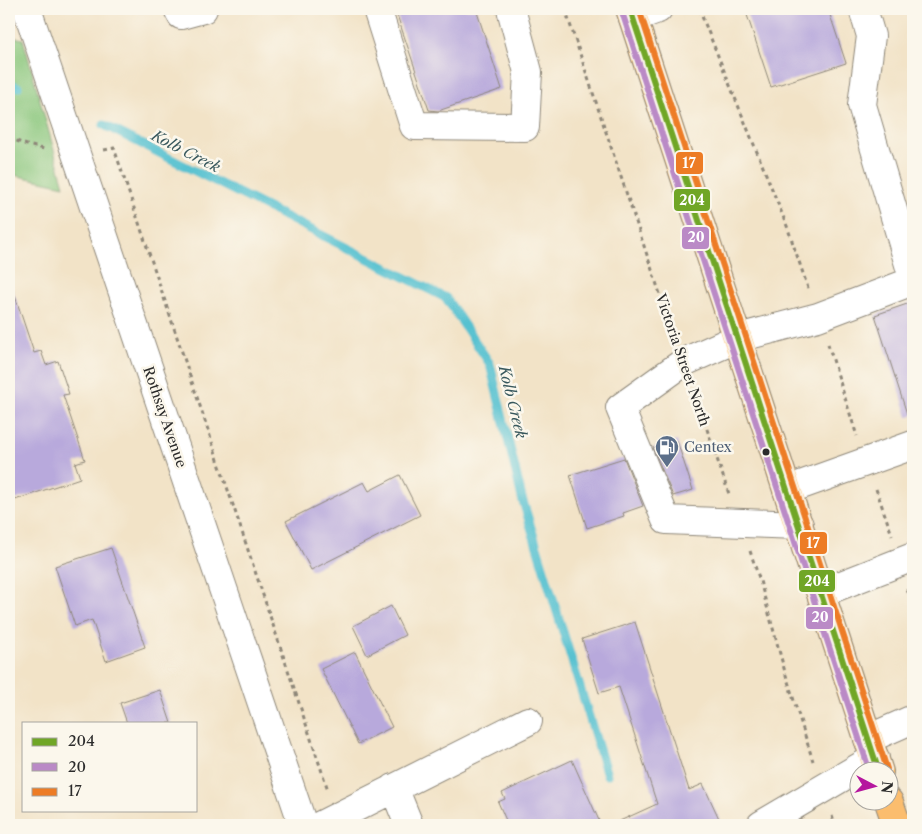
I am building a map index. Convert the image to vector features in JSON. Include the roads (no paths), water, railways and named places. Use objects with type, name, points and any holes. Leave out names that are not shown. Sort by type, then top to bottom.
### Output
[{"type":"main road","points":[[632,14],[874,756]]},
{"type":"main road","points":[[892,812],[897,825]]},
{"type":"street","name":"Rothsay Avenue","points":[[29,9],[302,825]]},
{"type":"street","points":[[178,9],[181,15],[203,9]]},
{"type":"street","points":[[377,9],[414,126],[525,127],[528,72],[511,9]]},
{"type":"street","points":[[632,14],[658,9]]},
{"type":"street","points":[[799,526],[666,520],[620,408],[684,362],[738,338],[818,317],[913,279],[862,105],[871,36],[863,9]]},
{"type":"street","points":[[787,490],[913,446]]},
{"type":"street","points":[[821,593],[913,557]]},
{"type":"street","points":[[760,825],[823,789],[874,756],[913,720]]},
{"type":"street","points":[[329,821],[528,721]]},
{"type":"street","points":[[394,788],[409,825]]},
{"type":"waterway","name":"Kolb Creek","points":[[9,83],[18,87]]},
{"type":"waterway","name":"Kolb Creek","points":[[104,125],[446,298],[490,364],[522,498],[607,775]]},
{"type":"place","name":"Centex","points":[[667,468]]}]
